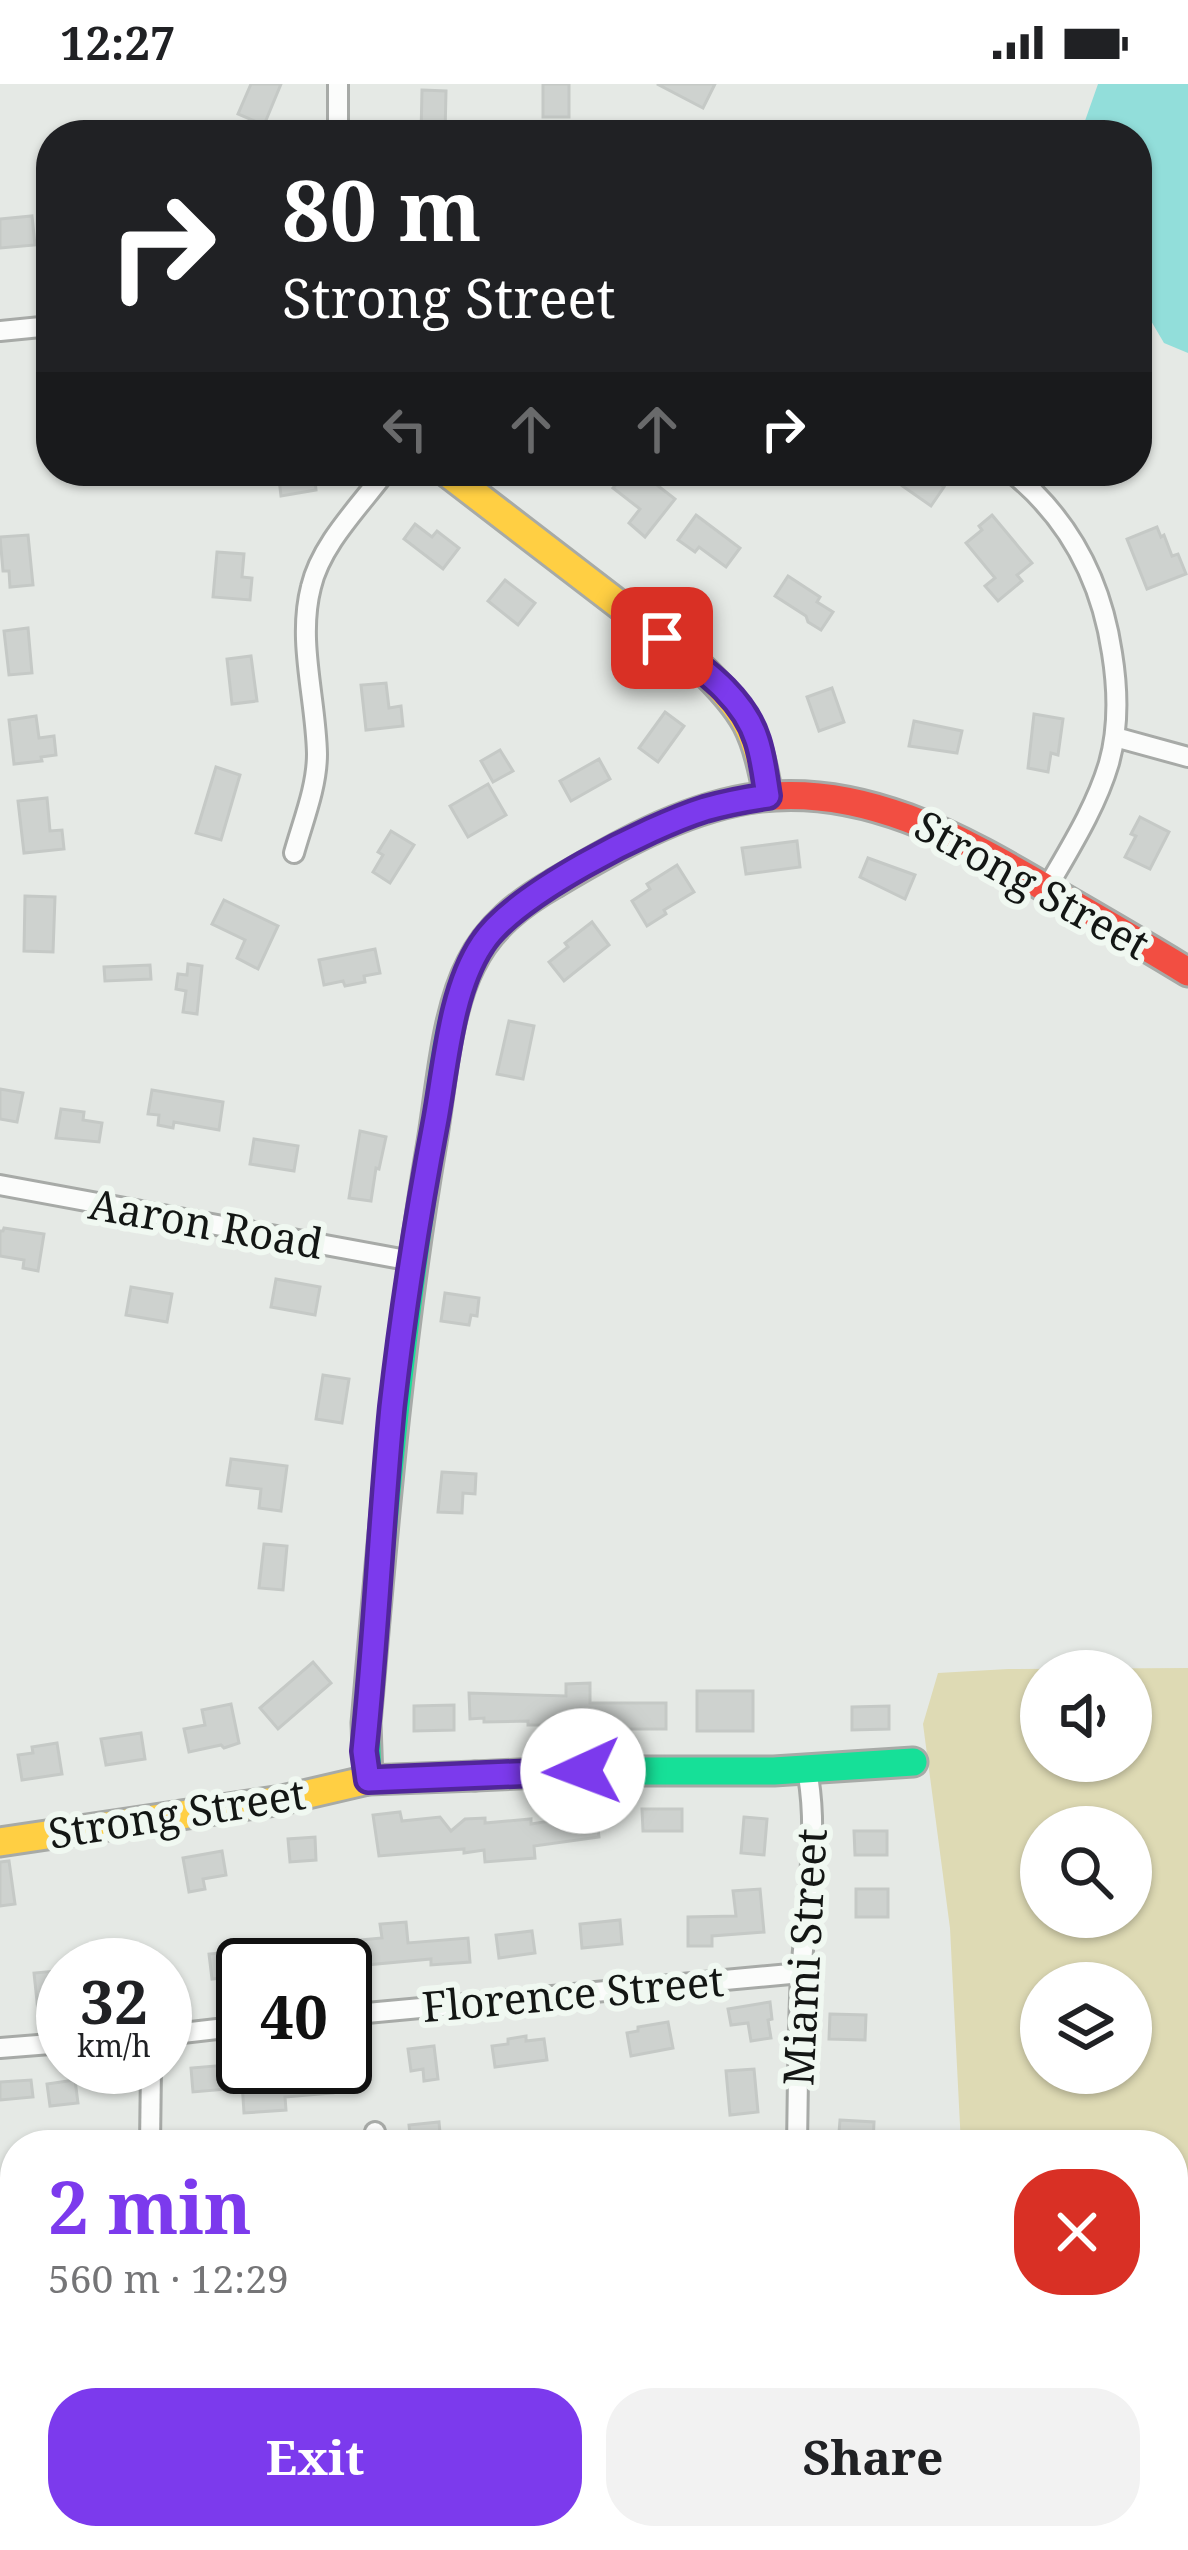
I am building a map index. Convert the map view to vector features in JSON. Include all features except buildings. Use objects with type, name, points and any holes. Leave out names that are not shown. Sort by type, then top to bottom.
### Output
[{"type":"street","points":[[338,84],[338,120]]},
{"type":"street","points":[[0,331],[36,327]]},
{"type":"street","points":[[294,853],[317,755],[307,635],[311,586],[339,533],[375,486]]},
{"type":"street","points":[[465,486],[699,666],[730,695],[757,738],[768,796]]},
{"type":"street","points":[[1027,486],[1066,529],[1094,580],[1107,620],[1117,682],[1115,737],[1107,769],[1047,888]]},
{"type":"street","points":[[1115,737],[1188,757]]},
{"type":"street","name":"Strong Street","points":[[0,1842],[282,1800],[368,1780],[364,1751],[388,1458],[412,1261],[458,1003],[472,960],[491,930],[536,894],[645,834],[703,810],[768,796],[833,798],[903,813],[956,836],[1188,972]]},
{"type":"street","name":"Aaron Road","points":[[0,1185],[412,1261]]},
{"type":"street","points":[[368,1780],[583,1771],[807,1770],[913,1762]]},
{"type":"street","name":"Miami Street","points":[[797,2130],[811,1828],[807,1770]]},
{"type":"street","name":"Florence Street","points":[[372,2013],[802,1973]]},
{"type":"street","points":[[0,2048],[36,2045]]},
{"type":"street","points":[[150,2130],[151,2094]]},
{"type":"shaded area","points":[[1152,1668],[1188,1668],[1188,2130],[960,2130],[950,1928],[923,1724],[938,1673],[1020,1669],[1020,1782],[1152,1782]]},
{"type":"water","points":[[1098,84],[1188,84],[1188,353],[1164,343],[1152,323],[1152,120],[1085,120]]},
{"type":"traffic: fast","points":[[368,1780],[366,1723],[393,1432],[450,1027],[463,983],[487,939],[518,908],[555,883]]},
{"type":"traffic: fast","points":[[475,1776],[774,1771],[913,1762]]},
{"type":"traffic: slow","points":[[465,486],[715,682],[747,724],[768,796]]},
{"type":"traffic: slow","points":[[0,1842],[282,1800],[368,1780],[475,1776]]},
{"type":"traffic: jam","points":[[555,883],[623,844],[696,812],[747,799],[829,798],[869,806],[946,834],[1188,972]]},
{"type":"route","points":[[583,1771],[368,1780],[364,1751],[398,1358],[432,1137],[466,972],[491,930],[536,894],[676,820],[768,796],[757,738],[747,716],[699,666],[662,638]]}]
